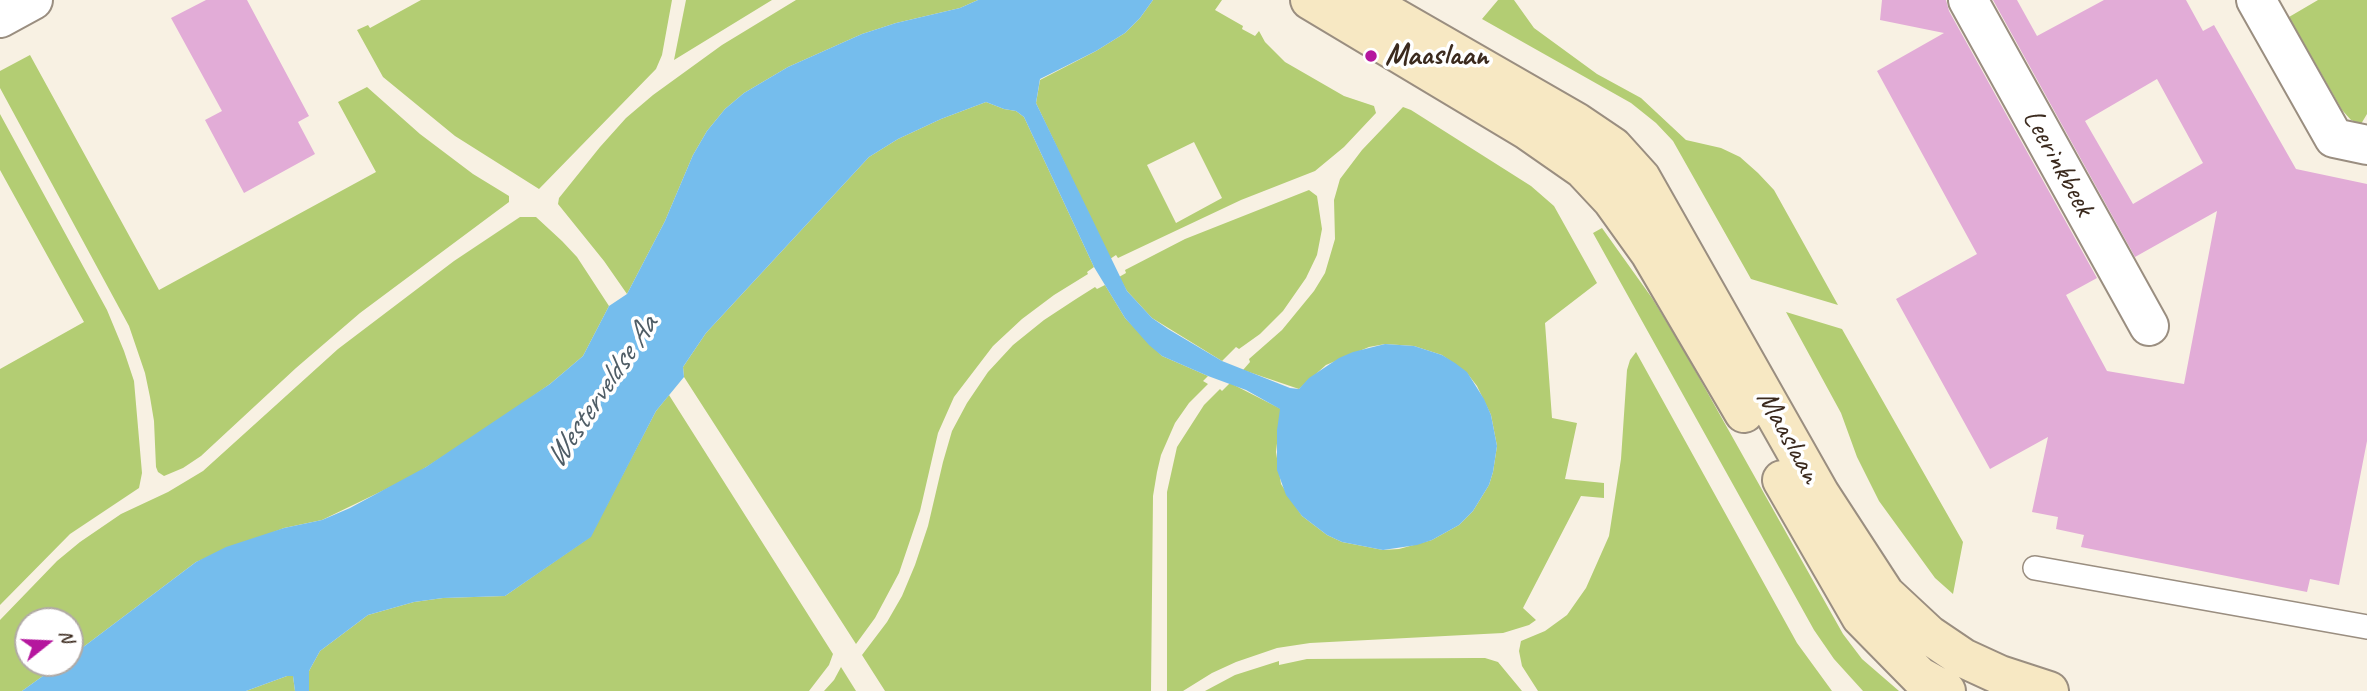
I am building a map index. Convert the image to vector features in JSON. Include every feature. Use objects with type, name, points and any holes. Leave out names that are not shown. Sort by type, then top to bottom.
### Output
[{"type":"street","points":[[0,18],[33,0]]},
{"type":"street","name":"Maaslaan","points":[[1310,0],[1527,130],[1583,169],[1612,200],[1650,253],[1689,317],[1861,617],[1919,676],[1946,691]]},
{"type":"street","name":"Maaslaan","points":[[1364,0],[1576,122],[1613,147],[1641,178],[1819,494],[1885,594],[1929,635],[1963,658],[2000,675],[2049,691]]},
{"type":"street","name":"Leerinkbeek","points":[[1968,0],[2149,326]]},
{"type":"street","points":[[2256,0],[2334,138],[2367,145]]},
{"type":"lane","points":[[2035,568],[2367,627]]},
{"type":"green space","points":[[421,0],[672,0],[662,55],[656,69],[539,189],[455,136],[383,77],[357,30],[368,25],[370,28]]},
{"type":"green space","points":[[686,0],[772,0],[674,60]]},
{"type":"green space","points":[[796,0],[978,0],[960,8],[862,34],[788,67],[744,93],[725,109],[707,131],[693,155],[665,221],[627,294],[558,204],[559,198],[626,118],[653,95],[722,45]]},
{"type":"green space","points":[[1153,0],[1222,0],[1215,10],[1255,36],[1259,31],[1265,42],[1285,62],[1344,96],[1374,106],[1376,113],[1344,147],[1315,171],[1241,200],[1118,258],[1116,255],[1110,259],[1036,103],[1040,80],[1096,51],[1125,33]],"holes":[[[1194,142],[1222,198],[1176,223],[1147,165]]]},
{"type":"green space","points":[[1498,0],[1514,0],[1534,28],[1597,74],[1641,98],[1686,140],[1721,148],[1740,157],[1758,173],[1774,190],[1838,305],[1751,279],[1673,141],[1631,103],[1482,19]]},
{"type":"green space","points":[[2318,0],[2367,0],[2367,114],[2361,124],[2351,120],[2342,110],[2289,17]]},
{"type":"green space","points":[[30,55],[159,290],[376,172],[338,102],[367,87],[420,134],[473,174],[509,196],[509,202],[360,313],[201,456],[164,476],[156,467],[150,397],[129,326],[0,88],[0,71]]},
{"type":"green space","points":[[986,102],[1016,111],[1024,117],[1094,267],[1088,274],[1022,319],[993,346],[954,397],[938,433],[920,511],[899,573],[875,618],[856,644],[684,377],[683,367],[706,333],[869,157],[898,139]]},
{"type":"green space","points":[[1403,107],[1531,186],[1554,206],[1597,283],[1545,323],[1552,418],[1577,423],[1565,479],[1604,483],[1604,498],[1581,496],[1523,608],[1536,620],[1529,625],[1503,633],[1310,643],[1277,648],[1236,662],[1183,691],[1167,691],[1167,492],[1177,447],[1204,405],[1220,389],[1222,391],[1230,383],[1281,409],[1276,452],[1281,484],[1302,516],[1327,535],[1342,542],[1383,550],[1399,549],[1432,540],[1459,525],[1473,511],[1489,485],[1497,446],[1491,415],[1477,386],[1467,373],[1442,355],[1414,346],[1385,344],[1369,347],[1326,365],[1299,389],[1243,370],[1250,362],[1249,359],[1282,330],[1325,273],[1335,239],[1334,200],[1340,179],[1362,150]]},
{"type":"green space","points":[[0,114],[107,310],[124,351],[134,381],[142,473],[139,488],[70,534],[0,605],[0,369],[84,322],[0,170]]},
{"type":"green space","points":[[1309,190],[1317,196],[1322,229],[1317,255],[1306,278],[1283,311],[1260,334],[1239,349],[1236,347],[1222,361],[1152,318],[1127,291],[1119,277],[1126,273],[1125,270],[1185,239]]},
{"type":"green space","points":[[520,217],[536,217],[577,257],[609,306],[583,356],[550,384],[488,428],[409,478],[322,520],[284,528],[196,562],[84,646],[84,607],[14,607],[14,677],[42,677],[22,691],[0,691],[0,620],[57,561],[121,514],[168,492],[203,471],[338,349],[454,261]]},
{"type":"green space","points":[[1602,228],[1652,298],[1683,349],[1843,634],[1862,659],[1899,691],[1863,691],[1834,659],[1814,630],[1593,233]]},
{"type":"green space","points":[[1105,285],[1125,318],[1162,356],[1208,376],[1203,381],[1208,384],[1189,403],[1175,423],[1161,455],[1157,472],[1153,496],[1151,691],[885,691],[862,655],[887,622],[915,565],[928,526],[952,431],[967,403],[988,372],[1013,345],[1076,299],[1095,287],[1097,289]]},
{"type":"green space","points":[[1786,312],[1842,329],[1963,542],[1953,594],[1935,578],[1879,501],[1857,457],[1841,413]]},
{"type":"green space","points":[[1636,352],[1797,643],[1832,691],[1538,691],[1522,666],[1519,651],[1521,641],[1545,631],[1567,615],[1586,588],[1609,536],[1621,459],[1627,370]]},
{"type":"green space","points":[[669,395],[833,654],[829,665],[809,691],[309,691],[309,671],[320,651],[368,615],[414,602],[505,596],[590,537],[656,411]]},
{"type":"green space","points":[[1485,658],[1498,662],[1522,691],[1205,691],[1235,675],[1279,661],[1279,665],[1307,659]]},
{"type":"green space","points":[[841,667],[856,691],[824,691],[834,680]]},
{"type":"green space","points":[[293,676],[295,691],[246,691]]},
{"type":"water","name":"Westerveldse Aa","points":[[978,0],[1153,0],[1125,33],[1040,79],[1036,103],[1127,291],[1152,318],[1168,329],[1222,361],[1290,388],[1299,389],[1309,378],[1339,358],[1385,344],[1414,346],[1442,355],[1455,363],[1467,372],[1484,399],[1491,415],[1497,446],[1489,485],[1473,511],[1459,525],[1417,545],[1383,550],[1342,542],[1327,535],[1302,516],[1286,495],[1277,470],[1280,409],[1246,390],[1162,356],[1149,345],[1125,318],[1094,267],[1024,117],[1016,111],[986,102],[898,139],[869,157],[706,333],[683,367],[684,377],[656,411],[591,537],[505,596],[414,602],[368,615],[320,651],[309,671],[309,691],[295,691],[293,676],[287,676],[246,691],[22,691],[42,677],[84,677],[84,646],[196,562],[226,547],[284,528],[322,520],[350,508],[426,467],[550,384],[583,356],[609,306],[627,294],[665,221],[693,155],[707,131],[725,109],[744,93],[788,67],[862,34],[960,8]]},
{"type":"building","points":[[206,0],[247,0],[309,116],[298,122],[315,154],[244,193],[205,120],[222,111],[171,18]]},
{"type":"building","points":[[1882,0],[1946,0],[1949,11],[2097,278],[2066,295],[2107,371],[2184,384],[2217,211],[2135,257],[1993,0],[2017,0],[2037,36],[2104,0],[2186,0],[2203,31],[2214,25],[2296,169],[2367,184],[2367,441],[2339,585],[2310,579],[2307,592],[2081,547],[2084,535],[2056,529],[2058,517],[2032,512],[2048,437],[1990,469],[1896,299],[1977,254],[1877,71],[1944,33],[1880,20]],"holes":[[[2157,79],[2203,163],[2133,204],[2085,121]]]},
{"type":"place","name":"Maaslaan","points":[[1371,56]]}]
